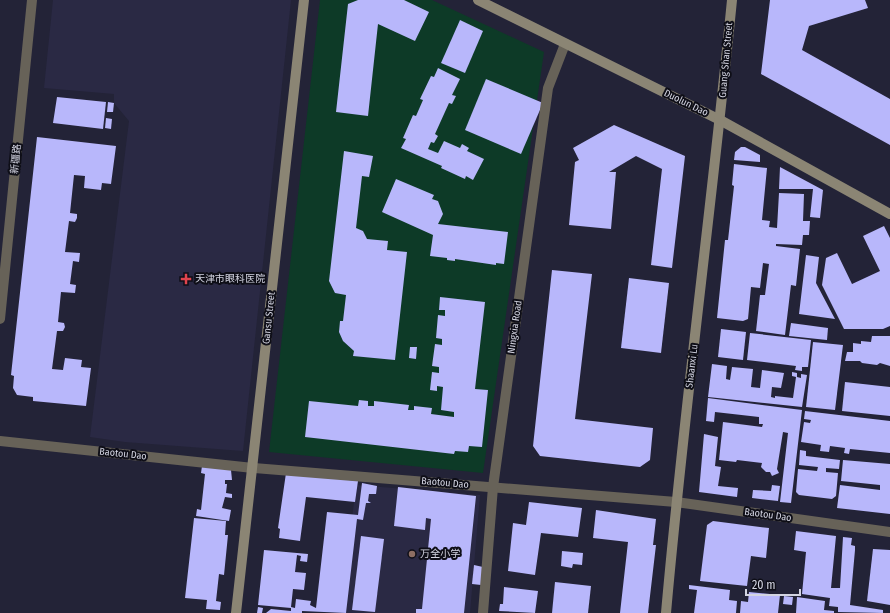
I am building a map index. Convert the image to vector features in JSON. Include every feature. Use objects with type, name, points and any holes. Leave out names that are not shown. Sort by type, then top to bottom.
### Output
[{"type":"street","name":"新疆路","points":[[0,319],[32,0]]},
{"type":"street","name":"Gansu Street","points":[[236,613],[304,0]]},
{"type":"street","name":"Duolun Dao","points":[[478,0],[720,120],[890,214]]},
{"type":"street","name":"Guang Shan Street","points":[[720,120],[732,0]]},
{"type":"street","name":"Ningxia Road","points":[[483,613],[493,487],[548,88],[565,44]]},
{"type":"street","name":"Shaanxi Lu","points":[[666,613],[676,502],[720,120]]},
{"type":"street","name":"Baotou Dao","points":[[0,442],[253,468],[676,502],[890,532]]},
{"type":"shaded area","name":"天津市眼科医院","points":[[53,0],[291,0],[243,451],[125,442],[90,437],[129,121],[114,103],[114,94],[44,88]]},
{"type":"shaded area","name":"万全小学","points":[[356,485],[480,495],[470,613],[341,613]]},
{"type":"green space","points":[[320,0],[432,0],[544,52],[483,473],[269,452]]},
{"type":"building","points":[[358,0],[404,0],[429,12],[415,41],[378,24],[368,116],[336,112],[348,4]]},
{"type":"building","points":[[770,0],[865,0],[868,8],[809,26],[802,50],[890,99],[890,145],[761,74]]},
{"type":"building","points":[[460,20],[483,31],[465,73],[441,63]]},
{"type":"building","points":[[438,68],[460,79],[452,95],[456,96],[452,104],[449,103],[435,134],[438,136],[434,143],[431,142],[428,149],[438,153],[444,141],[460,148],[462,144],[469,148],[467,151],[484,159],[473,180],[466,176],[465,179],[441,168],[442,166],[401,148],[406,139],[403,138],[413,115],[416,116],[423,100],[420,99],[431,76],[434,77]]},
{"type":"building","points":[[486,79],[543,103],[521,154],[465,130]]},
{"type":"building","points":[[57,97],[106,102],[103,129],[53,123]]},
{"type":"building","points":[[108,102],[114,103],[113,112],[107,112]]},
{"type":"building","points":[[106,118],[112,119],[111,129],[105,128]]},
{"type":"building","points":[[614,125],[685,156],[672,268],[651,265],[662,169],[636,156],[609,172],[616,172],[611,229],[569,225],[575,162],[579,160],[573,148]]},
{"type":"building","points":[[37,137],[116,146],[111,184],[102,183],[101,190],[84,188],[85,176],[74,175],[70,213],[77,214],[77,218],[75,222],[69,221],[65,252],[80,253],[79,262],[73,261],[70,284],[76,285],[75,293],[61,292],[58,322],[64,323],[65,327],[63,331],[57,331],[52,369],[63,370],[65,358],[82,360],[81,367],[91,368],[86,406],[33,401],[33,397],[17,395],[13,388],[14,376],[11,375]]},
{"type":"building","points":[[741,147],[745,147],[760,155],[760,162],[734,160],[735,152]]},
{"type":"building","points":[[344,151],[373,156],[369,177],[362,176],[356,228],[363,231],[367,239],[388,241],[387,250],[407,252],[395,360],[353,356],[354,351],[343,341],[339,332],[340,321],[343,321],[346,295],[335,293],[329,281]]},
{"type":"building","points":[[734,164],[767,168],[762,220],[770,221],[769,227],[777,228],[779,193],[804,194],[803,221],[810,221],[809,235],[803,235],[802,245],[776,244],[776,246],[800,249],[796,286],[791,285],[785,335],[756,331],[760,295],[765,295],[769,264],[763,263],[760,288],[751,287],[748,319],[743,321],[717,318],[725,240],[728,240],[734,186],[732,185]]},
{"type":"building","points":[[780,167],[823,190],[820,218],[810,217],[813,189],[779,189]]},
{"type":"building","points":[[396,179],[434,195],[432,199],[438,201],[443,214],[438,224],[508,232],[504,264],[496,263],[496,265],[455,259],[455,261],[447,260],[447,258],[430,256],[433,235],[382,212]]},
{"type":"building","points":[[884,226],[890,238],[890,326],[883,329],[844,329],[822,285],[826,258],[837,253],[852,284],[880,271],[863,236]]},
{"type":"building","points":[[806,255],[819,257],[816,283],[835,319],[799,314]]},
{"type":"building","points":[[552,270],[592,274],[575,419],[653,428],[650,460],[640,467],[540,456],[533,446]]},
{"type":"building","points":[[629,278],[669,283],[661,353],[621,348]]},
{"type":"building","points":[[440,297],[485,302],[475,389],[488,390],[482,447],[469,446],[468,452],[455,451],[454,454],[305,437],[309,401],[358,406],[359,400],[368,401],[368,406],[374,406],[374,401],[409,405],[408,410],[414,410],[414,406],[432,408],[431,414],[454,417],[454,412],[441,410],[443,387],[437,386],[437,391],[430,390],[432,372],[439,373],[439,367],[432,366],[435,344],[442,345],[442,339],[436,338],[438,315],[445,316],[445,310],[439,310]]},
{"type":"building","points":[[791,323],[828,328],[827,340],[789,336]]},
{"type":"building","points":[[721,329],[746,332],[743,360],[718,357]]},
{"type":"building","points":[[750,333],[811,340],[808,367],[802,367],[802,371],[795,370],[796,366],[747,360]]},
{"type":"building","points":[[872,336],[890,336],[890,366],[880,363],[877,365],[862,363],[860,361],[845,361],[847,352],[853,352],[853,343],[861,344],[861,341],[871,342]]},
{"type":"building","points":[[813,342],[843,345],[835,410],[806,407]]},
{"type":"building","points":[[410,347],[417,347],[416,359],[409,358]]},
{"type":"building","points":[[712,364],[727,366],[726,379],[730,380],[732,367],[753,369],[751,387],[760,388],[762,370],[784,373],[781,388],[772,387],[771,397],[775,398],[775,396],[793,398],[796,377],[792,376],[792,372],[797,373],[797,377],[801,378],[801,374],[807,375],[802,407],[708,397]]},
{"type":"building","points":[[845,382],[890,387],[890,416],[842,411]]},
{"type":"building","points":[[708,398],[802,410],[791,503],[780,502],[788,433],[783,432],[777,469],[779,473],[772,476],[770,472],[766,472],[761,467],[762,463],[737,460],[736,462],[719,460],[723,422],[762,427],[763,424],[759,424],[759,417],[715,412],[714,422],[706,421]]},
{"type":"building","points":[[805,411],[890,421],[890,453],[850,449],[849,454],[844,453],[845,448],[830,446],[829,452],[820,451],[821,445],[801,442],[804,422],[810,423],[811,420],[804,419]]},
{"type":"building","points":[[704,434],[718,437],[715,466],[721,467],[718,486],[738,488],[737,497],[699,492]]},
{"type":"building","points":[[800,450],[806,451],[806,456],[840,460],[839,469],[826,468],[826,472],[838,473],[836,496],[832,499],[799,495],[796,492],[798,469],[817,471],[818,467],[799,465]]},
{"type":"building","points":[[843,460],[890,464],[890,514],[837,508],[840,485],[880,490],[880,485],[841,481]]},
{"type":"building","points":[[202,466],[231,470],[232,480],[225,480],[225,484],[227,484],[226,493],[232,494],[232,498],[225,497],[222,508],[231,510],[229,521],[196,516],[197,509],[201,510],[205,474],[201,473]]},
{"type":"building","points":[[286,473],[358,481],[355,502],[306,497],[300,541],[279,538],[280,529],[278,528]]},
{"type":"building","points":[[362,483],[377,486],[376,494],[369,494],[368,501],[371,503],[366,503],[363,520],[357,519],[346,613],[302,611],[302,613],[266,613],[271,609],[291,611],[291,608],[258,605],[264,550],[308,554],[307,562],[300,561],[301,556],[297,555],[295,572],[306,573],[304,590],[293,589],[291,607],[295,608],[296,599],[311,601],[310,605],[316,608],[327,512],[358,515]]},
{"type":"building","points":[[772,485],[780,486],[778,501],[752,498],[753,490],[771,491]]},
{"type":"building","points":[[398,487],[476,496],[464,613],[416,613],[416,609],[422,609],[431,519],[426,518],[425,530],[394,526]]},
{"type":"building","points":[[529,502],[582,508],[578,537],[541,533],[535,575],[508,571],[513,523],[526,525]]},
{"type":"building","points":[[596,510],[656,519],[653,545],[656,545],[648,613],[620,613],[628,542],[593,538]]},
{"type":"building","points":[[194,518],[226,521],[225,535],[228,535],[224,575],[219,574],[216,601],[221,602],[220,610],[206,609],[207,600],[185,598]]},
{"type":"building","points":[[713,521],[769,528],[766,558],[751,556],[747,586],[700,581],[707,525]]},
{"type":"building","points":[[796,531],[836,536],[831,588],[840,588],[843,537],[852,538],[851,545],[855,546],[855,550],[850,605],[883,610],[883,613],[838,612],[838,607],[829,606],[830,598],[802,594],[806,552],[794,550]]},
{"type":"building","points":[[361,536],[384,539],[375,612],[352,610]]},
{"type":"building","points":[[873,549],[890,550],[890,605],[867,601]]},
{"type":"building","points":[[562,551],[583,553],[582,565],[573,564],[572,568],[561,566]]},
{"type":"building","points":[[474,565],[483,567],[481,585],[472,584]]},
{"type":"building","points":[[555,582],[591,586],[588,613],[552,613]]},
{"type":"building","points":[[689,585],[730,590],[729,600],[737,601],[736,613],[694,613],[697,590],[689,589]]},
{"type":"building","points":[[504,587],[538,591],[535,613],[499,611],[500,604],[503,604]]},
{"type":"building","points":[[749,592],[780,595],[778,613],[740,613],[741,601],[748,602]]},
{"type":"building","points":[[784,596],[793,597],[792,605],[783,604]]},
{"type":"building","points":[[797,597],[825,601],[824,610],[834,611],[834,613],[796,613]]},
{"type":"building","points":[[258,607],[263,608],[262,613],[257,613]]},
{"type":"place","name":"天津市眼科医院","points":[[186,279]]},
{"type":"place","name":"万全小学","points":[[412,554]]}]
